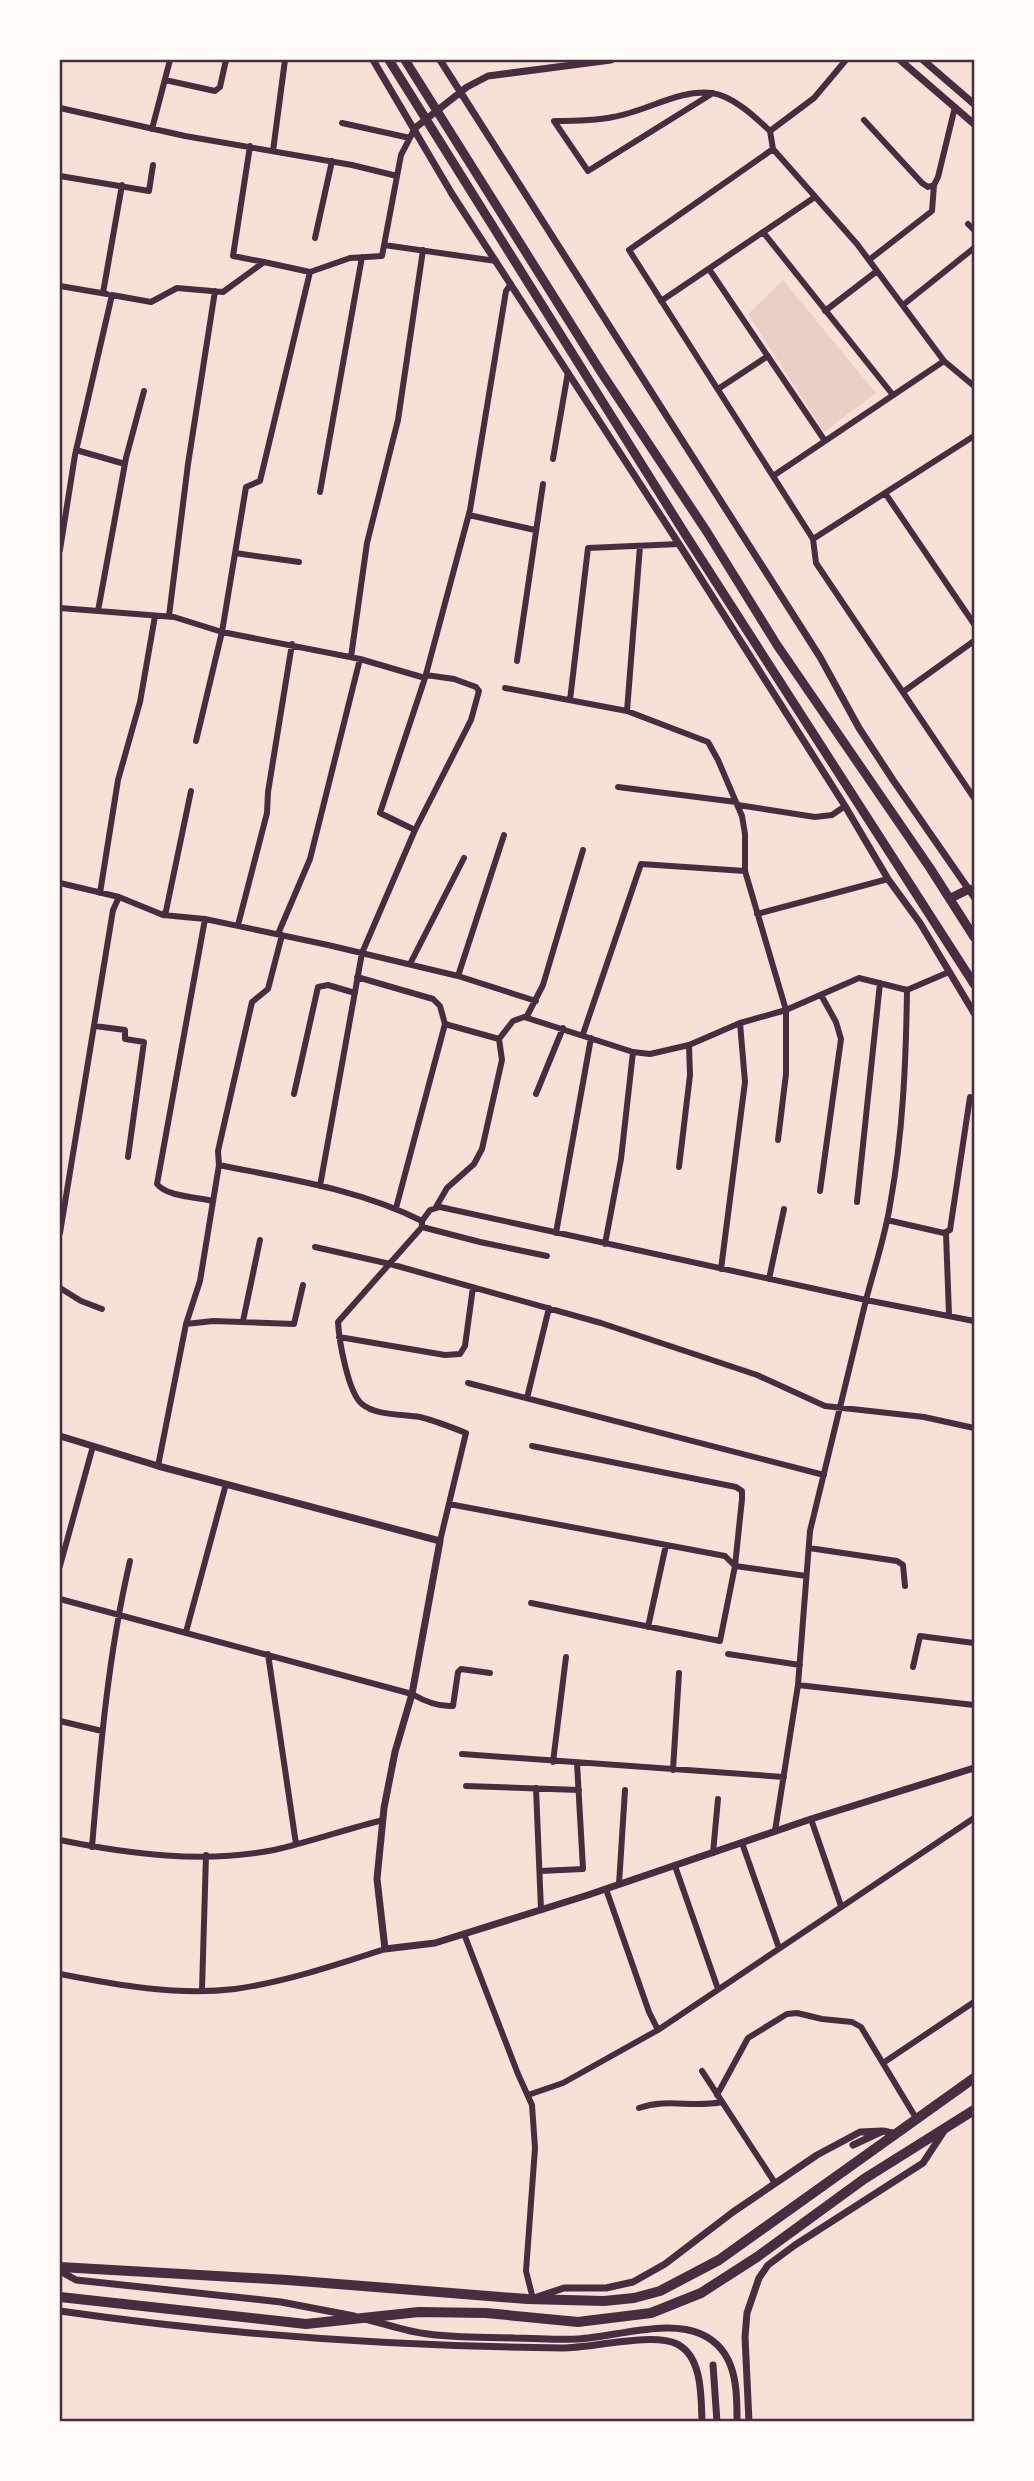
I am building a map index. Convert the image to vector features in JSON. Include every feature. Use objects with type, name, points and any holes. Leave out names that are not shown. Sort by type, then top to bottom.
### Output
[{"type":"highway","points":[[60,2269],[300,2281],[533,2299],[604,2301],[634,2298],[660,2291],[719,2260],[975,2078]]},
{"type":"highway","points":[[60,2297],[306,2324],[419,2312],[486,2314],[578,2322],[651,2313],[701,2293],[757,2257],[864,2179],[975,2110]]},
{"type":"main road","points":[[389,60],[687,537],[975,984]]},
{"type":"main road","points":[[405,60],[777,645],[975,937]]},
{"type":"main road","points":[[951,898],[973,890]]},
{"type":"main road","points":[[920,923],[932,917]]},
{"type":"street","points":[[152,129],[170,60]]},
{"type":"street","points":[[165,80],[215,91],[220,87],[226,60]]},
{"type":"street","points":[[273,151],[285,60]]},
{"type":"street","points":[[373,60],[452,194],[569,371],[975,1013]]},
{"type":"street","points":[[440,60],[820,657],[859,728],[973,890]]},
{"type":"street","points":[[250,146],[233,256],[310,272],[351,258],[382,256],[401,155],[415,128],[467,88],[488,76],[611,60]]},
{"type":"street","points":[[770,131],[814,98],[846,60]]},
{"type":"street","points":[[900,60],[975,124]]},
{"type":"street","points":[[923,60],[975,104]]},
{"type":"street","points":[[713,93],[588,171],[554,121],[613,117],[679,96],[713,93],[745,108],[770,131],[773,149],[869,260],[944,360],[975,386]]},
{"type":"street","points":[[869,260],[932,211],[934,185],[955,107]]},
{"type":"street","points":[[60,108],[152,129],[332,161],[397,176]]},
{"type":"street","points":[[864,120],[922,183],[928,187],[934,185]]},
{"type":"street","points":[[342,123],[410,138]]},
{"type":"street","points":[[773,149],[629,250],[813,538],[816,563],[975,798]]},
{"type":"street","points":[[315,238],[332,161]]},
{"type":"street","points":[[60,176],[149,191],[153,165]]},
{"type":"street","points":[[103,293],[122,185]]},
{"type":"street","points":[[661,301],[815,197]]},
{"type":"street","points":[[968,224],[975,230]]},
{"type":"street","points":[[763,232],[893,396]]},
{"type":"street","points":[[384,245],[496,261]]},
{"type":"street","points":[[903,305],[975,248]]},
{"type":"street","points":[[351,657],[367,544],[398,420],[423,250]]},
{"type":"street","points":[[320,492],[362,257]]},
{"type":"street","points":[[60,286],[151,302],[177,288],[223,292],[264,262]]},
{"type":"street","points":[[709,269],[825,441]]},
{"type":"street","points":[[825,311],[877,271]]},
{"type":"street","points":[[195,741],[222,632],[246,487],[260,481],[310,272]]},
{"type":"street","points":[[415,830],[380,813],[427,673],[469,516],[506,291],[511,284]]},
{"type":"street","points":[[169,617],[188,464],[215,291]]},
{"type":"street","points":[[60,550],[76,450],[112,295]]},
{"type":"street","points":[[718,389],[768,356]]},
{"type":"street","points":[[773,476],[944,360]]},
{"type":"street","points":[[553,460],[569,371]]},
{"type":"street","points":[[98,611],[125,464],[144,391]]},
{"type":"street","points":[[813,538],[975,436]]},
{"type":"street","points":[[76,450],[125,464]]},
{"type":"street","points":[[517,661],[543,484]]},
{"type":"street","points":[[885,493],[975,624]]},
{"type":"street","points":[[469,516],[535,530]]},
{"type":"street","points":[[570,700],[587,550],[594,547],[679,544]]},
{"type":"street","points":[[627,711],[640,546]]},
{"type":"street","points":[[235,553],[299,562]]},
{"type":"street","points":[[60,608],[169,617],[222,632],[292,644],[454,679],[477,687],[479,691],[471,720],[415,830],[361,956],[320,1186]]},
{"type":"street","points":[[100,893],[118,780],[140,702],[155,616]]},
{"type":"street","points":[[903,692],[975,641]]},
{"type":"street","points":[[238,925],[267,813],[292,644]]},
{"type":"street","points":[[158,1466],[186,1324],[200,1281],[219,1165],[218,1151],[249,1014],[253,1000],[268,989],[280,940],[310,859],[360,659]]},
{"type":"street","points":[[505,688],[627,711],[708,742],[737,804],[745,834],[746,872],[786,1010],[786,1074],[778,1140]]},
{"type":"street","points":[[618,787],[815,817],[832,815],[845,806]]},
{"type":"street","points":[[163,915],[191,791]]},
{"type":"street","points":[[458,976],[504,835]]},
{"type":"street","points":[[385,1950],[377,1879],[383,1821],[395,1752],[412,1694],[440,1541],[466,1433],[422,1418],[373,1410],[363,1405],[352,1388],[339,1338],[338,1322],[390,1264],[430,1210],[436,1207],[447,1188],[474,1164],[482,1149],[502,1059],[499,1039],[513,1021],[526,1016],[535,1005],[583,850]]},
{"type":"street","points":[[410,964],[464,858]]},
{"type":"street","points":[[584,1031],[641,864],[746,872]]},
{"type":"street","points":[[757,914],[888,879]]},
{"type":"street","points":[[60,883],[100,893],[163,915],[204,923],[238,925],[280,940],[410,964],[458,976],[535,1005]]},
{"type":"street","points":[[60,1234],[113,910],[118,900]]},
{"type":"street","points":[[204,923],[157,1184],[167,1191],[213,1200]]},
{"type":"street","points":[[526,1016],[563,1028],[584,1031],[592,1038],[633,1052],[650,1054],[688,1045],[740,1023],[786,1010],[859,978],[907,990],[949,972]]},
{"type":"street","points":[[357,974],[433,999],[440,1006],[445,1024],[397,1208]]},
{"type":"street","points":[[856,1202],[880,983]]},
{"type":"street","points":[[294,1094],[318,986],[328,985],[355,993]]},
{"type":"street","points":[[775,1831],[798,1685],[810,1531],[887,1220],[906,1079],[907,990]]},
{"type":"street","points":[[820,1191],[841,1039],[836,1022],[821,995]]},
{"type":"street","points":[[721,1269],[744,1082],[740,1023]]},
{"type":"street","points":[[445,1024],[499,1039]]},
{"type":"street","points":[[95,1026],[125,1030],[125,1039],[144,1042],[128,1157]]},
{"type":"street","points":[[536,1094],[563,1028]]},
{"type":"street","points":[[556,1233],[592,1038]]},
{"type":"street","points":[[679,1167],[690,1075],[688,1045]]},
{"type":"street","points":[[605,1244],[621,1159],[633,1052]]},
{"type":"street","points":[[948,1315],[946,1233],[951,1227],[970,1097]]},
{"type":"street","points":[[219,1165],[320,1186],[397,1208],[422,1224],[480,1242],[547,1256]]},
{"type":"street","points":[[436,1207],[975,1321]]},
{"type":"street","points":[[769,1279],[784,1209]]},
{"type":"street","points":[[887,1220],[946,1233]]},
{"type":"street","points":[[243,1321],[260,1240]]},
{"type":"street","points":[[315,1247],[390,1264],[601,1323],[757,1375],[825,1406],[924,1417],[975,1428]]},
{"type":"street","points":[[186,1324],[213,1321],[294,1324],[303,1284]]},
{"type":"street","points":[[339,1338],[456,1355],[463,1351],[465,1346],[473,1287]]},
{"type":"street","points":[[60,1288],[80,1301],[102,1309]]},
{"type":"street","points":[[527,1398],[549,1308]]},
{"type":"street","points":[[468,1383],[824,1475]]},
{"type":"street","points":[[60,1436],[158,1466],[440,1541]]},
{"type":"street","points":[[60,1566],[93,1446]]},
{"type":"street","points":[[531,1603],[720,1641],[735,1566],[742,1499],[742,1491],[736,1487],[532,1446]]},
{"type":"street","points":[[186,1632],[226,1484]]},
{"type":"street","points":[[449,1504],[725,1556],[735,1566],[806,1576]]},
{"type":"street","points":[[648,1627],[666,1545]]},
{"type":"street","points":[[808,1548],[897,1561],[903,1565],[905,1586]]},
{"type":"street","points":[[92,1847],[102,1731],[118,1614],[130,1562]]},
{"type":"street","points":[[60,1599],[268,1654],[449,1707],[453,1706],[458,1672],[461,1669],[490,1673]]},
{"type":"street","points":[[913,1667],[920,1636],[975,1643]]},
{"type":"street","points":[[268,1654],[296,1843]]},
{"type":"street","points":[[728,1654],[800,1664]]},
{"type":"street","points":[[553,1762],[566,1657]]},
{"type":"street","points":[[673,1770],[679,1673]]},
{"type":"street","points":[[798,1685],[975,1705]]},
{"type":"street","points":[[60,1721],[102,1731]]},
{"type":"street","points":[[462,1754],[784,1777]]},
{"type":"street","points":[[540,1871],[583,1869],[577,1763]]},
{"type":"street","points":[[60,1974],[136,1988],[202,1990],[234,1989],[283,1979],[385,1950],[435,1944],[811,1819],[975,1768]]},
{"type":"street","points":[[466,1786],[579,1790]]},
{"type":"street","points":[[536,1788],[541,1910]]},
{"type":"street","points":[[619,1884],[625,1790]]},
{"type":"street","points":[[712,1853],[718,1799]]},
{"type":"street","points":[[528,2095],[563,2084],[658,2030],[975,1818]]},
{"type":"street","points":[[811,1819],[841,1906]]},
{"type":"street","points":[[60,1840],[141,1854],[236,1854],[273,1850],[383,1821]]},
{"type":"street","points":[[742,1843],[779,1948]]},
{"type":"street","points":[[202,1990],[206,1855]]},
{"type":"street","points":[[675,1866],[718,1989]]},
{"type":"street","points":[[607,1889],[649,2012],[658,2030]]},
{"type":"street","points":[[464,1934],[517,2074],[528,2095],[535,2131],[526,2271],[533,2299],[564,2288],[606,2288],[633,2282],[665,2264],[733,2212],[817,2155],[860,2132],[883,2131],[897,2134]]},
{"type":"street","points":[[883,2063],[975,2002]]},
{"type":"street","points":[[639,2108],[663,2102],[697,2106],[720,2098],[748,2038],[790,2012],[856,2024],[866,2034],[916,2118]]},
{"type":"street","points":[[702,2071],[775,2183]]},
{"type":"street","points":[[749,2421],[744,2337],[748,2306],[758,2278],[768,2265],[795,2245],[923,2163],[947,2128]]},
{"type":"street","points":[[853,2146],[883,2131]]},
{"type":"street","points":[[60,2269],[76,2280],[281,2302],[426,2334],[576,2339],[611,2337],[655,2329],[683,2330],[700,2334],[726,2354],[737,2387],[737,2421]]},
{"type":"street","points":[[60,2311],[282,2337],[443,2347],[568,2348],[650,2340],[668,2341],[680,2346],[690,2355],[696,2368],[702,2421]]},
{"type":"street","points":[[713,2365],[717,2421]]},
{"type":"shaded area","points":[[783,280],[876,393],[824,432],[748,314]]}]
